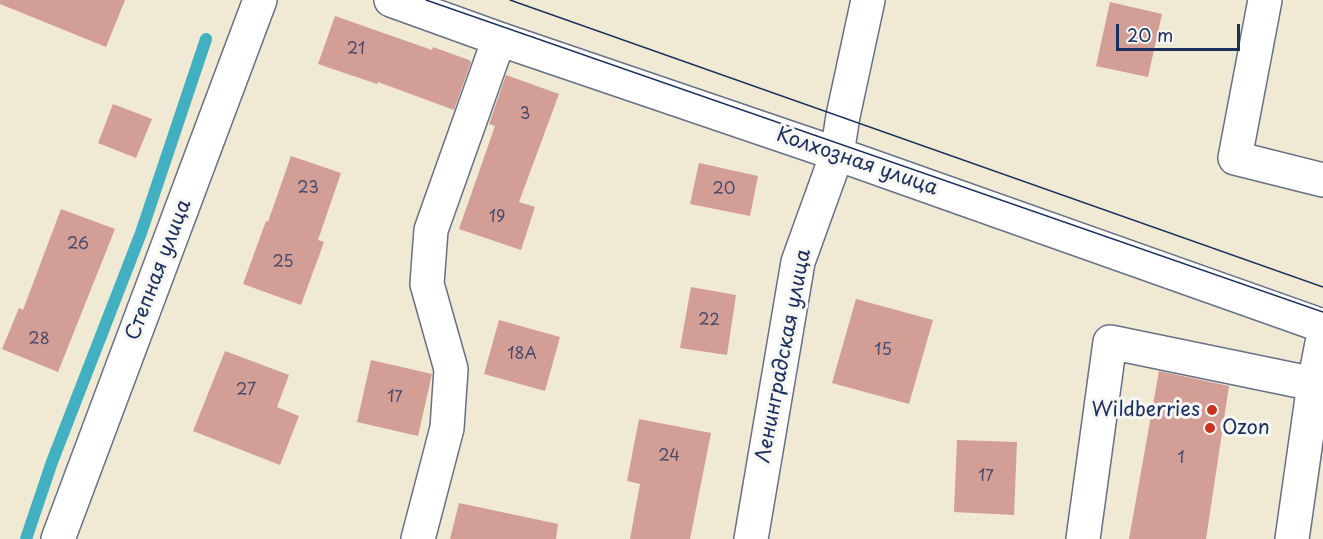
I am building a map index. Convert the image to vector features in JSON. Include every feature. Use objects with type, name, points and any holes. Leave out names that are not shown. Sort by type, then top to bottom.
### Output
[{"type":"street","name":"Степная улица","points":[[58,539],[260,0]]},
{"type":"street","name":"Колхозная улица","points":[[391,0],[837,154],[1323,326]]},
{"type":"street","name":"Ленинградская улица","points":[[751,539],[798,262],[837,154],[868,0]]},
{"type":"street","points":[[1265,0],[1235,158],[1323,180]]},
{"type":"street","points":[[418,539],[447,428],[450,369],[427,284],[431,230],[499,39]]},
{"type":"street","points":[[1292,539],[1314,384],[1323,338]]},
{"type":"street","points":[[1083,539],[1110,342],[1314,384]]},
{"type":"building","points":[[0,0],[125,0],[106,47],[0,4]]},
{"type":"building","points":[[1110,2],[1162,14],[1148,77],[1096,66]]},
{"type":"building","points":[[335,16],[432,50],[433,47],[469,60],[471,62],[454,110],[378,82],[377,84],[318,64]]},
{"type":"building","points":[[506,75],[559,94],[519,202],[535,207],[521,250],[459,229],[495,126],[489,124]]},
{"type":"building","points":[[113,104],[152,119],[136,158],[98,143]]},
{"type":"building","points":[[291,156],[341,173],[318,240],[324,242],[301,305],[243,284]]},
{"type":"building","points":[[699,163],[758,176],[750,216],[690,204]]},
{"type":"building","points":[[61,209],[115,229],[58,372],[2,349],[19,308],[23,310]]},
{"type":"building","points":[[691,287],[736,295],[727,355],[680,348]]},
{"type":"building","points":[[856,299],[933,320],[909,404],[832,383]]},
{"type":"building","points":[[499,320],[560,337],[545,391],[484,374]]},
{"type":"building","points":[[225,351],[289,375],[277,407],[299,416],[280,465],[193,431]]},
{"type":"building","points":[[371,360],[432,374],[418,436],[357,422]]},
{"type":"building","points":[[1159,371],[1229,386],[1206,539],[1129,539]]},
{"type":"building","points":[[639,419],[711,433],[690,539],[630,539],[640,484],[627,481]]},
{"type":"building","points":[[957,440],[1017,442],[1014,515],[954,512]]},
{"type":"building","points":[[459,503],[558,524],[556,539],[450,539]]},
{"type":"waterway","points":[[26,539],[52,462],[141,233],[206,39]]},
{"type":"tram line","points":[[426,0],[1323,312]]},
{"type":"tram line","points":[[510,0],[1323,287]]},
{"type":"place","name":"Wildberries","points":[[1212,410]]},
{"type":"place","name":"Ozon","points":[[1210,428]]}]
